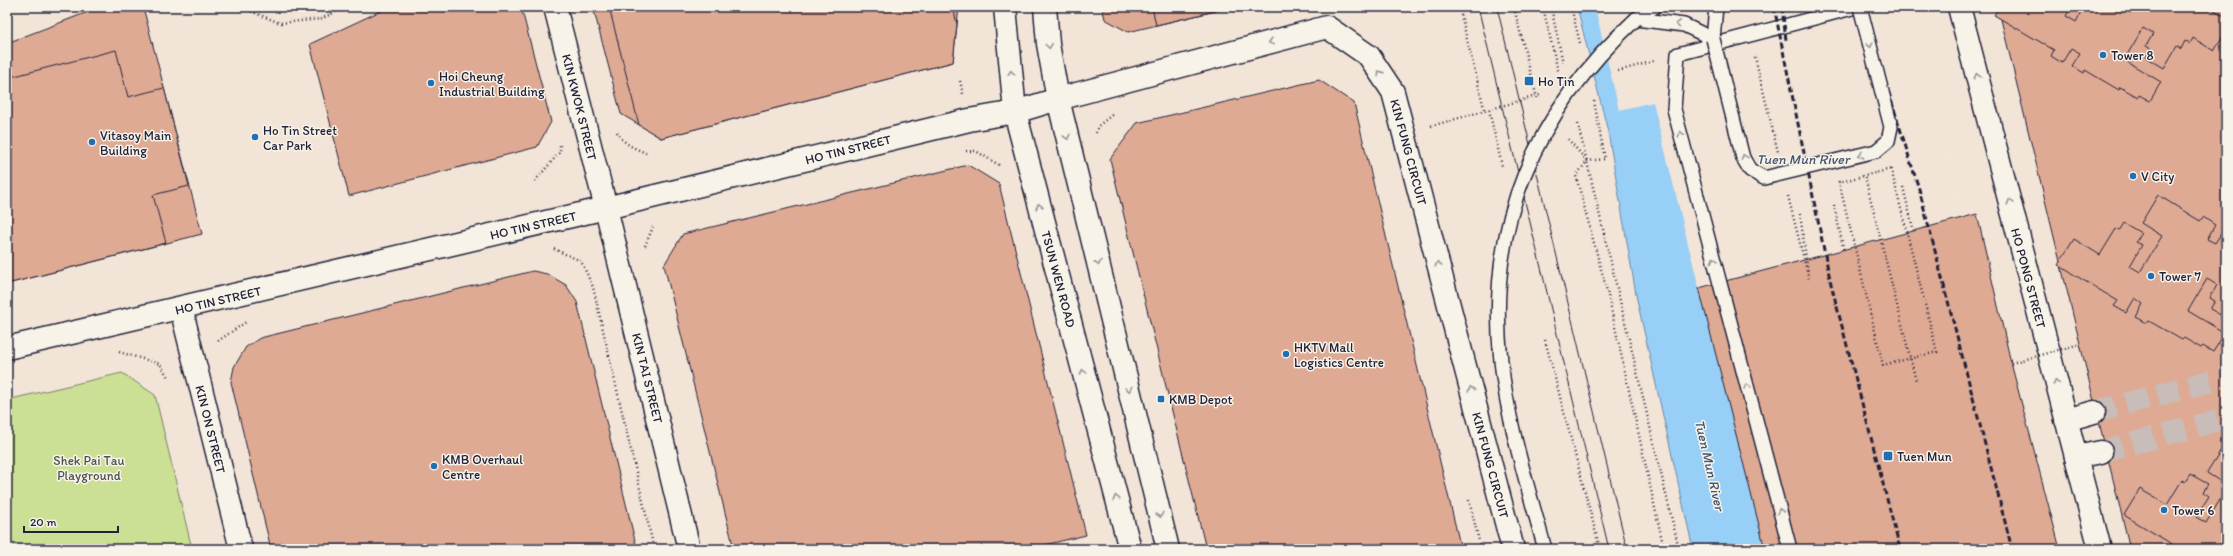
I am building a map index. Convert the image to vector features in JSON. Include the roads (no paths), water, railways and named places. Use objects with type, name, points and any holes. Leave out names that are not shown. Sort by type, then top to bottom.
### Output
[{"type":"street","name":"KIN KWOK STREET","points":[[555,7],[606,208]]},
{"type":"street","name":"TSUN WEN ROAD","points":[[1004,7],[1014,112],[1130,549]]},
{"type":"street","points":[[1045,7],[1048,44],[1058,99],[1168,549]]},
{"type":"street","name":"HO PONG STREET","points":[[1959,7],[2100,549]]},
{"type":"street","name":"KIN FUNG CIRCUIT","points":[[1058,99],[1327,27],[1369,56],[1393,92],[1513,549]]},
{"type":"street","name":"HO TIN STREET","points":[[7,348],[606,208],[969,120],[1014,112],[1058,99]]},
{"type":"street","name":"KIN TAI STREET","points":[[606,208],[689,549]]},
{"type":"street","name":"KIN ON STREET","points":[[181,308],[241,549]]},
{"type":"street","points":[[2066,420],[2094,412]]},
{"type":"street","points":[[2076,457],[2102,452]]},
{"type":"lane","points":[[1545,549],[1516,444],[1501,362],[1498,318],[1499,276],[1505,238],[1524,173],[1539,142],[1561,103],[1608,45],[1636,19],[1654,7]]},
{"type":"lane","points":[[1716,7],[1713,38],[1743,158],[1750,170],[1764,178],[1876,151],[1888,141],[1890,127],[1860,7]]},
{"type":"lane","points":[[1790,549],[1674,109],[1678,54],[1856,7]]},
{"type":"lane","points":[[1636,19],[1684,25],[1713,38]]},
{"type":"water","name":"Tuen Mun River","points":[[1577,7],[1914,7],[2045,549],[1693,549],[1637,300],[1608,132]]},
{"type":"tunnel","points":[[2094,412],[2226,377]]},
{"type":"tunnel","points":[[2101,452],[2226,418]]},
{"type":"tram line","points":[[1478,7],[1609,549]]},
{"type":"tram line","points":[[1497,7],[1627,549]]},
{"type":"railway","points":[[1774,7],[1831,284],[1900,549]]},
{"type":"railway","points":[[1782,7],[1786,40]]},
{"type":"railway","points":[[1862,7],[1919,189],[2012,549]]},
{"type":"place","name":"Tower 8","points":[[2103,55]]},
{"type":"place","name":"Ho Tin","points":[[1529,81]]},
{"type":"place","name":"Hoi Cheung Industrial Building","points":[[431,83]]},
{"type":"place","name":"Ho Tin Street Car Park","points":[[255,137]]},
{"type":"place","name":"Vitasoy Main Building","points":[[92,142]]},
{"type":"place","name":"V City","points":[[2133,176]]},
{"type":"place","name":"Tower 7","points":[[2151,276]]},
{"type":"place","name":"HKTV Mall Logistics Centre","points":[[1286,354]]},
{"type":"place","name":"KMB Depot","points":[[1161,399]]},
{"type":"place","name":"Tuen Mun","points":[[1888,456]]},
{"type":"place","name":"KMB Overhaul Centre","points":[[434,466]]},
{"type":"place","name":"Tower 6","points":[[2164,510]]},
{"type":"park label","name":"Shek Pai Tau Playground","points":[[89,468]]}]
